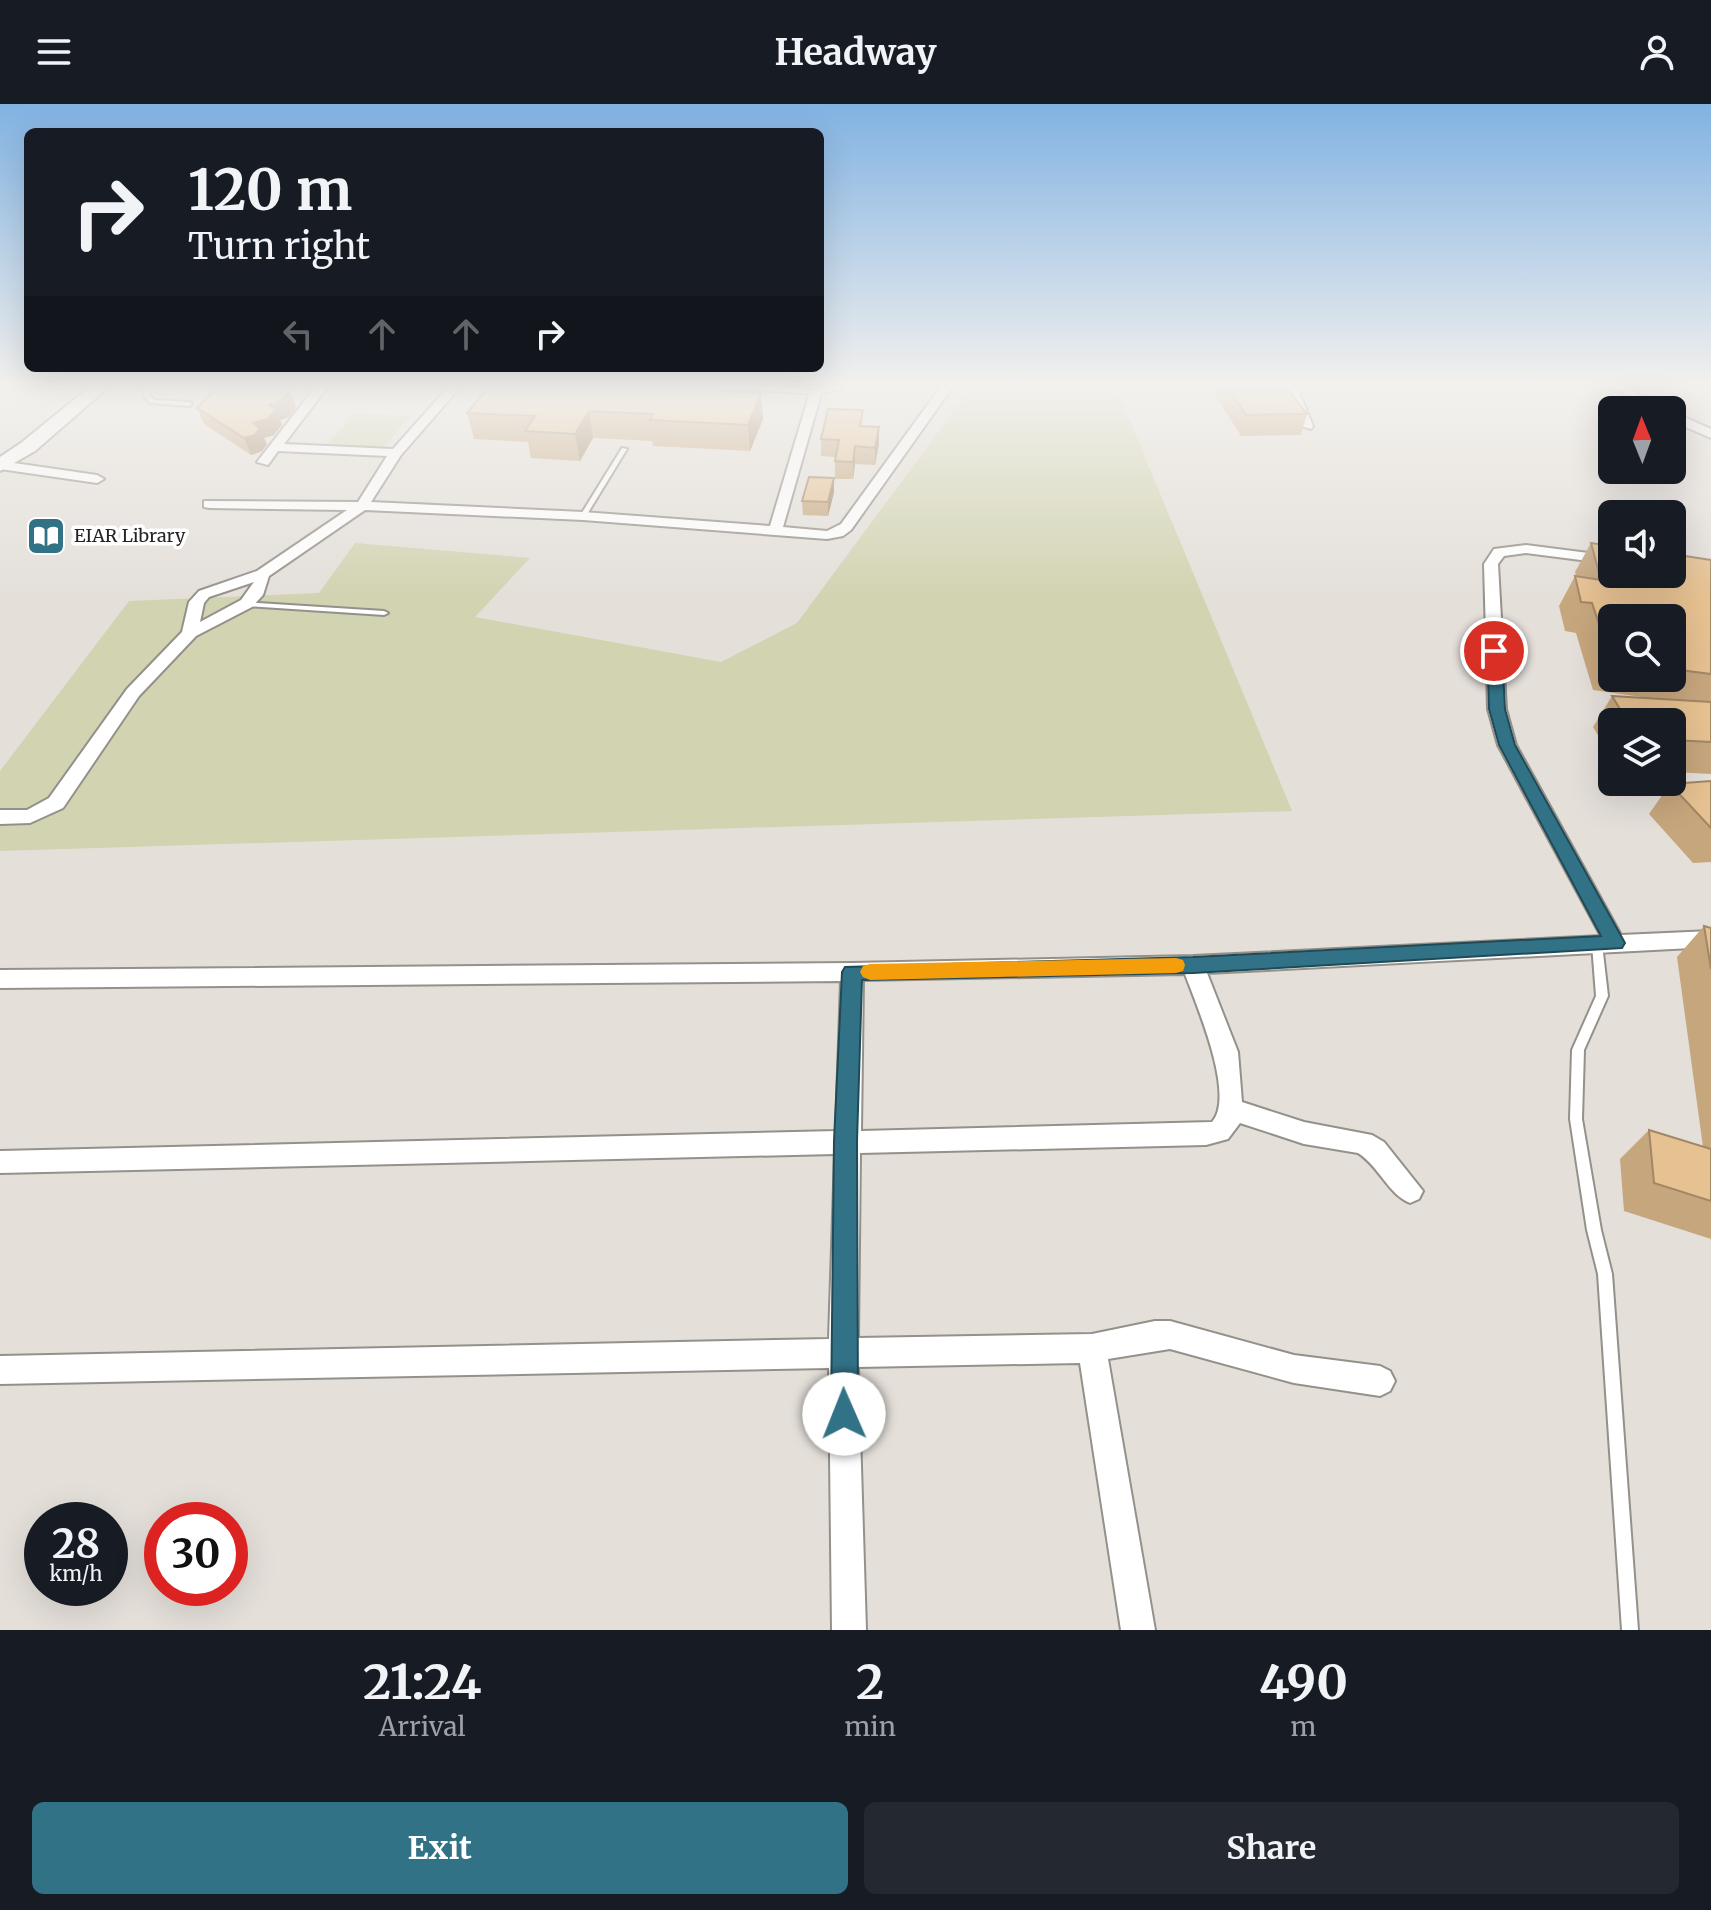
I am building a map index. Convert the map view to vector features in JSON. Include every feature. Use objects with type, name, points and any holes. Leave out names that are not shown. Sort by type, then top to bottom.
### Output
[{"type":"street","points":[[263,462],[268,456]]},
{"type":"street","points":[[190,633],[197,602],[204,594],[262,574],[362,506],[394,456]]},
{"type":"street","points":[[776,529],[797,456]]},
{"type":"street","points":[[209,504],[362,506],[583,516],[827,535],[846,527],[897,456]]},
{"type":"street","points":[[0,465],[97,479]]},
{"type":"street","points":[[1598,558],[1526,549],[1499,552],[1491,564],[1497,709],[1507,745],[1606,943]]},
{"type":"street","points":[[0,817],[30,816],[56,803],[133,693],[190,633],[245,604],[260,588],[262,574]]},
{"type":"street","points":[[0,979],[852,972],[1193,965],[1711,939]]},
{"type":"street","points":[[0,1162],[1206,1134],[1219,1131],[1230,1119],[1231,1109],[1226,1052],[1193,965]]},
{"type":"street","points":[[849,1630],[843,1353],[852,972]]},
{"type":"street","points":[[1231,1109],[1304,1133],[1363,1143],[1375,1150],[1410,1191]]},
{"type":"street","points":[[0,1370],[1092,1348],[1155,1335],[1170,1335],[1294,1369],[1380,1381]]},
{"type":"street","points":[[1092,1348],[1138,1630]]},
{"type":"lane","points":[[583,516],[620,456]]},
{"type":"lane","points":[[245,604],[384,613]]},
{"type":"lane","points":[[1606,943],[1602,996],[1578,1050],[1576,1119],[1594,1230],[1605,1274],[1630,1630]]},
{"type":"green space","points":[[920,456],[1145,456],[1292,811],[0,851],[0,771],[129,601],[319,593],[355,543],[530,558],[475,617],[721,662],[797,623]]},
{"type":"building","points":[[836,456],[854,456],[853,462],[835,461]]},
{"type":"building","points":[[809,477],[834,478],[828,502],[802,501]]},
{"type":"building","points":[[1591,543],[1598,544],[1598,569]]},
{"type":"building","points":[[1686,556],[1711,560],[1711,674],[1686,671],[1686,604],[1598,604],[1598,621],[1592,603],[1581,602],[1575,576],[1598,580],[1598,588],[1686,588]]},
{"type":"building","points":[[1612,696],[1711,702],[1711,742],[1686,741],[1686,708],[1619,708]]},
{"type":"building","points":[[1711,781],[1711,828],[1681,796],[1686,796],[1686,783]]},
{"type":"building","points":[[1704,926],[1711,928],[1711,969]]},
{"type":"building","points":[[1649,1130],[1711,1149],[1711,1201],[1654,1183]]},
{"type":"slow traffic","points":[[870,972],[1176,965]]},
{"type":"place","name":"EIAR Library","points":[[46,536]]},
{"type":"route","points":[[844,1414],[846,1141],[852,972],[1193,965],[1615,943],[1507,745],[1497,709],[1494,651]]}]
